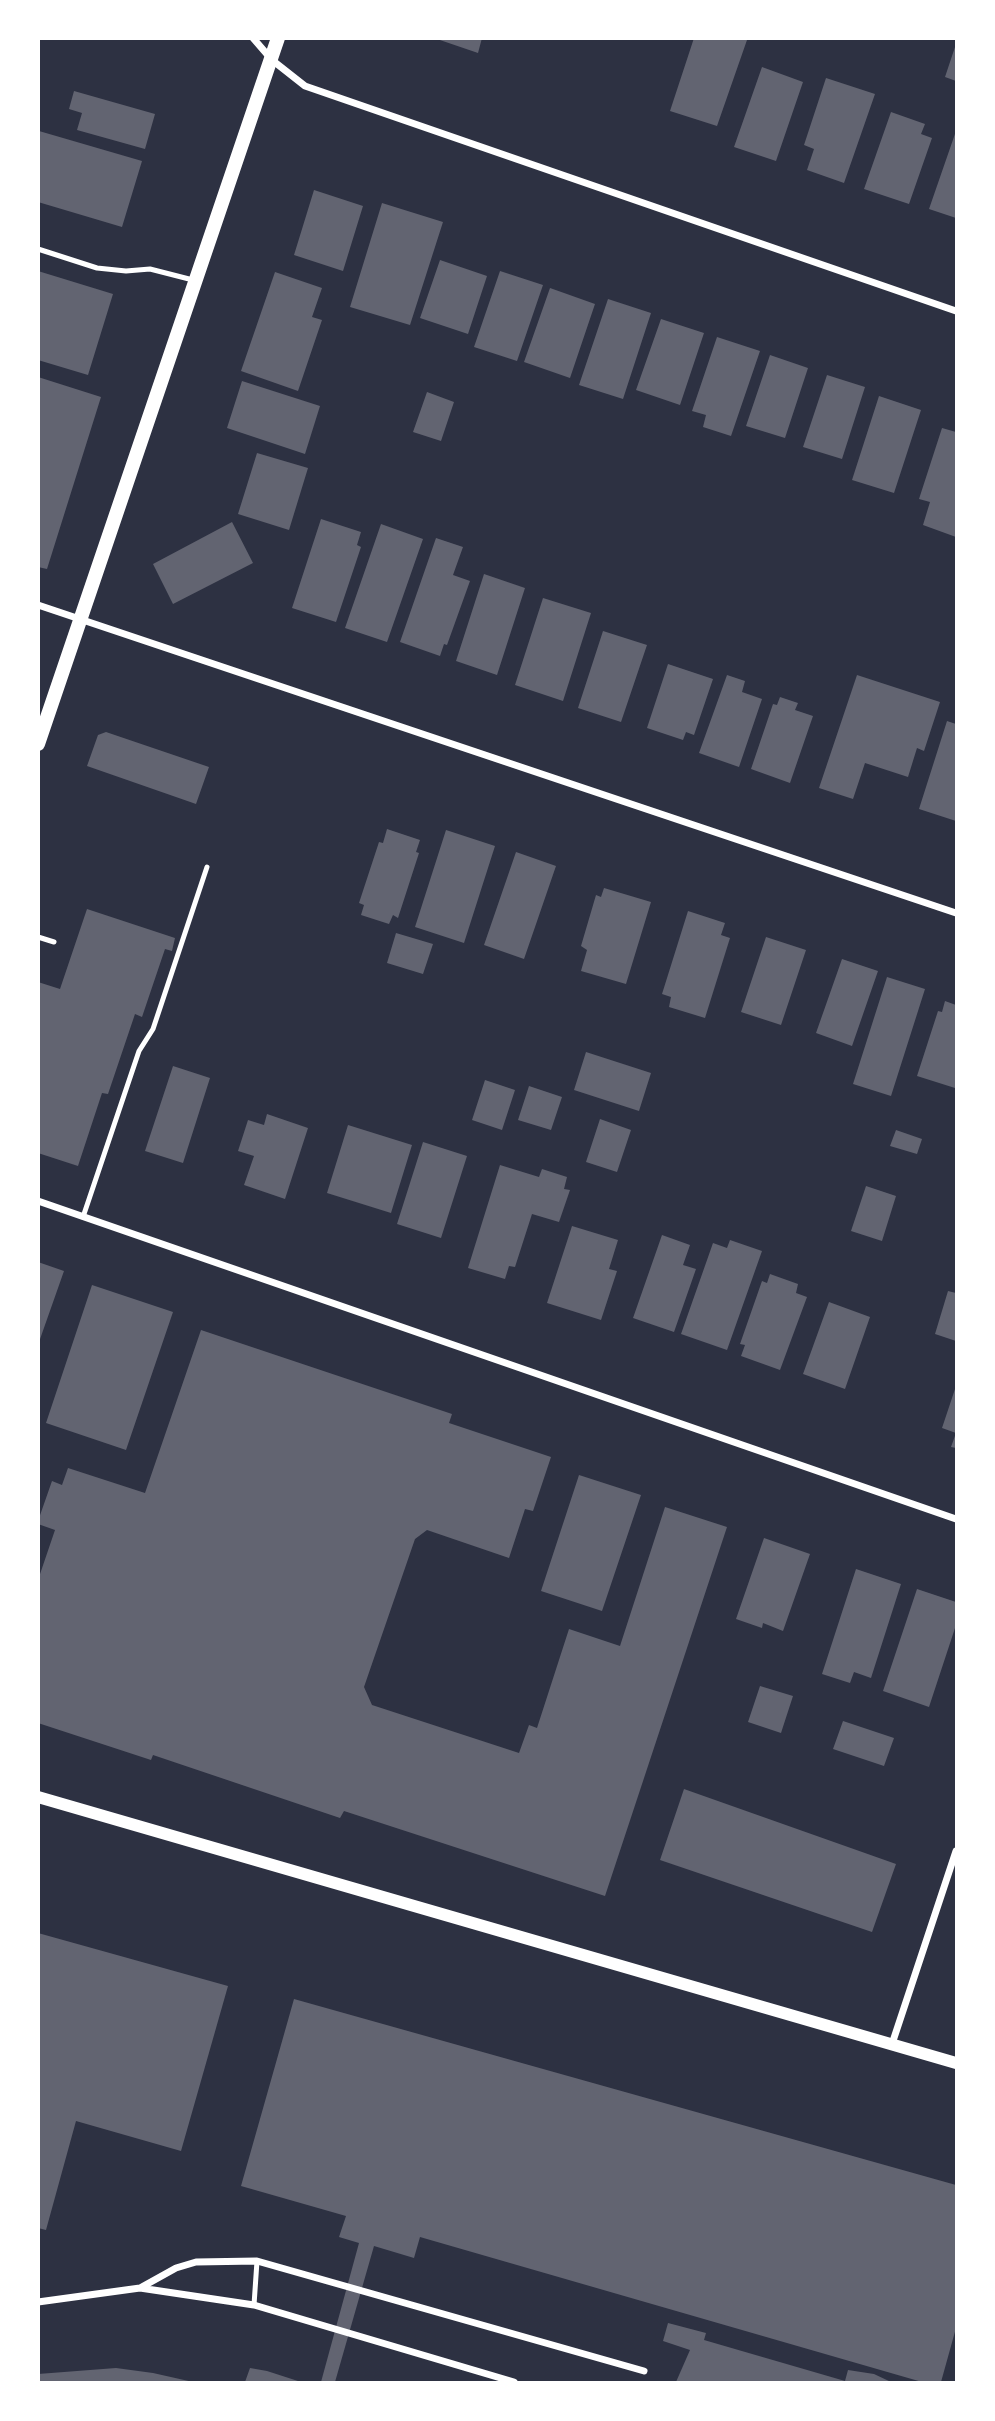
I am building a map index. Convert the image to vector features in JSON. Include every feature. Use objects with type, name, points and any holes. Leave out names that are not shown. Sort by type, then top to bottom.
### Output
[{"type":"main road","points":[[38,744],[278,38]]},
{"type":"street","points":[[253,38],[272,60],[305,86],[957,311]]},
{"type":"street","points":[[38,605],[81,617],[957,913]]},
{"type":"street","points":[[38,1201],[957,1518]]},
{"type":"street","points":[[38,1797],[957,2063]]},
{"type":"street","points":[[891,2044],[957,1851]]},
{"type":"street","points":[[140,2288],[176,2268],[196,2262],[257,2260],[644,2371]]},
{"type":"street","points":[[38,2302],[140,2288],[254,2305],[514,2382]]},
{"type":"lane","points":[[38,249],[97,268],[126,271],[150,269],[196,281]]},
{"type":"lane","points":[[83,1217],[139,1051],[153,1029],[208,867]]},
{"type":"lane","points":[[38,937],[54,943]]},
{"type":"lane","points":[[254,2305],[257,2260]]},
{"type":"building","points":[[434,38],[482,38],[478,53]]},
{"type":"building","points":[[694,38],[747,40],[717,126],[670,111]]},
{"type":"building","points":[[956,44],[956,81],[945,77]]},
{"type":"building","points":[[762,67],[803,82],[776,161],[734,147]]},
{"type":"building","points":[[826,78],[875,94],[844,183],[807,170],[814,149],[804,145]]},
{"type":"building","points":[[74,91],[155,114],[145,149],[77,130],[82,113],[69,109]]},
{"type":"building","points":[[891,112],[925,124],[921,134],[932,138],[909,204],[864,189]]},
{"type":"building","points":[[39,131],[142,161],[122,227],[38,202]]},
{"type":"building","points":[[956,131],[956,218],[929,209]]},
{"type":"building","points":[[314,190],[363,206],[343,271],[294,255]]},
{"type":"building","points":[[382,203],[443,222],[410,325],[350,307]]},
{"type":"building","points":[[440,260],[487,276],[468,334],[420,318]]},
{"type":"building","points":[[38,271],[113,294],[88,375],[38,360]]},
{"type":"building","points":[[500,271],[543,285],[517,361],[474,347]]},
{"type":"building","points":[[275,272],[322,288],[312,317],[322,320],[298,391],[241,371]]},
{"type":"building","points":[[550,288],[595,304],[570,378],[524,362]]},
{"type":"building","points":[[608,299],[651,313],[623,399],[579,385]]},
{"type":"building","points":[[661,319],[704,333],[680,405],[636,390]]},
{"type":"building","points":[[717,337],[760,351],[731,436],[703,427],[706,415],[692,411]]},
{"type":"building","points":[[770,355],[808,368],[785,438],[746,426]]},
{"type":"building","points":[[827,375],[865,387],[842,459],[803,447]]},
{"type":"building","points":[[38,377],[101,397],[47,569],[38,567]]},
{"type":"building","points":[[242,381],[320,406],[305,454],[227,428]]},
{"type":"building","points":[[427,392],[454,402],[441,441],[413,432]]},
{"type":"building","points":[[879,396],[921,410],[894,493],[852,480]]},
{"type":"building","points":[[942,428],[956,432],[956,537],[923,525],[930,502],[919,499]]},
{"type":"building","points":[[257,453],[308,468],[289,530],[238,514]]},
{"type":"building","points":[[321,519],[361,532],[357,545],[361,547],[336,622],[292,608]]},
{"type":"building","points":[[232,522],[253,563],[173,604],[153,564]]},
{"type":"building","points":[[381,524],[423,539],[387,642],[345,628]]},
{"type":"building","points":[[436,538],[463,547],[453,575],[470,581],[447,645],[444,644],[440,656],[400,642]]},
{"type":"building","points":[[484,574],[525,588],[497,675],[456,661]]},
{"type":"building","points":[[543,598],[591,613],[563,701],[515,685]]},
{"type":"building","points":[[603,631],[647,645],[621,722],[578,708]]},
{"type":"building","points":[[668,664],[713,679],[694,735],[686,732],[683,740],[647,728]]},
{"type":"building","points":[[727,675],[745,681],[742,692],[762,699],[739,767],[699,753]]},
{"type":"building","points":[[857,675],[940,702],[924,751],[917,748],[908,777],[865,763],[853,799],[819,788]]},
{"type":"building","points":[[780,697],[798,703],[795,710],[813,716],[790,783],[751,769],[773,704],[777,705]]},
{"type":"building","points":[[947,721],[956,724],[956,821],[919,809]]},
{"type":"building","points":[[106,732],[209,767],[196,804],[87,766],[98,735]]},
{"type":"building","points":[[387,829],[420,840],[416,852],[419,853],[398,918],[393,915],[389,924],[361,915],[364,905],[359,903],[379,842],[383,843]]},
{"type":"building","points":[[446,830],[495,846],[464,943],[415,927]]},
{"type":"building","points":[[516,852],[556,866],[524,959],[484,945]]},
{"type":"building","points":[[604,888],[651,902],[626,984],[581,971],[587,950],[581,946],[596,895],[601,897]]},
{"type":"building","points":[[87,909],[175,938],[172,951],[165,949],[142,1017],[135,1014],[108,1094],[102,1093],[78,1166],[38,1153],[38,982],[60,989]]},
{"type":"building","points":[[688,911],[725,923],[721,935],[730,938],[705,1018],[669,1007],[671,997],[662,994]]},
{"type":"building","points":[[396,933],[433,944],[423,974],[387,963]]},
{"type":"building","points":[[766,937],[806,950],[781,1025],[741,1012]]},
{"type":"building","points":[[842,959],[878,971],[852,1046],[816,1033]]},
{"type":"building","points":[[887,977],[925,989],[891,1096],[853,1084]]},
{"type":"building","points":[[945,1001],[956,1005],[955,1088],[917,1076],[938,1011],[942,1012]]},
{"type":"building","points":[[586,1052],[651,1073],[639,1111],[574,1090]]},
{"type":"building","points":[[173,1066],[210,1078],[183,1163],[145,1151]]},
{"type":"building","points":[[485,1080],[515,1090],[502,1130],[472,1120]]},
{"type":"building","points":[[529,1086],[562,1097],[551,1130],[518,1120]]},
{"type":"building","points":[[267,1114],[308,1128],[285,1199],[244,1185],[254,1156],[238,1151],[248,1120],[264,1125]]},
{"type":"building","points":[[600,1119],[631,1130],[617,1172],[586,1162]]},
{"type":"building","points":[[348,1125],[412,1145],[391,1213],[327,1193]]},
{"type":"building","points":[[896,1130],[922,1139],[917,1154],[890,1146]]},
{"type":"building","points":[[423,1142],[467,1156],[441,1238],[397,1224]]},
{"type":"building","points":[[500,1165],[539,1177],[542,1169],[567,1177],[564,1189],[570,1190],[559,1222],[532,1214],[515,1267],[509,1266],[505,1279],[468,1268]]},
{"type":"building","points":[[866,1186],[896,1196],[882,1241],[851,1231]]},
{"type":"building","points":[[572,1226],[618,1240],[609,1269],[617,1271],[601,1320],[547,1303]]},
{"type":"building","points":[[662,1235],[690,1245],[683,1265],[696,1269],[674,1332],[633,1318]]},
{"type":"building","points":[[730,1240],[762,1251],[727,1350],[681,1334],[713,1243],[727,1248]]},
{"type":"building","points":[[38,1262],[64,1271],[39,1342],[38,1342]]},
{"type":"building","points":[[770,1274],[798,1284],[796,1293],[807,1297],[780,1370],[741,1356],[745,1345],[740,1344],[762,1281],[767,1283]]},
{"type":"building","points":[[92,1285],[173,1312],[126,1450],[46,1423]]},
{"type":"building","points":[[948,1291],[956,1293],[956,1341],[935,1334]]},
{"type":"building","points":[[829,1302],[870,1317],[845,1389],[803,1374]]},
{"type":"building","points":[[201,1330],[452,1414],[449,1423],[551,1457],[533,1511],[525,1509],[509,1558],[427,1530],[415,1539],[364,1687],[372,1705],[519,1753],[529,1725],[537,1728],[569,1629],[620,1646],[665,1507],[727,1527],[605,1896],[344,1811],[340,1818],[153,1755],[151,1760],[38,1723],[38,1580],[55,1530],[38,1524],[38,1521],[52,1481],[62,1485],[68,1468],[145,1493]]},
{"type":"building","points":[[956,1386],[956,1433],[942,1428]]},
{"type":"building","points":[[956,1433],[956,1448],[951,1447]]},
{"type":"building","points":[[579,1475],[641,1495],[602,1611],[541,1591]]},
{"type":"building","points":[[764,1538],[810,1554],[783,1631],[763,1623],[762,1628],[736,1619]]},
{"type":"building","points":[[856,1569],[901,1584],[871,1678],[854,1672],[850,1683],[822,1674]]},
{"type":"building","points":[[917,1589],[956,1602],[956,1625],[929,1707],[883,1691]]},
{"type":"building","points":[[760,1686],[793,1696],[781,1733],[748,1722]]},
{"type":"building","points":[[843,1721],[894,1738],[884,1766],[833,1749]]},
{"type":"building","points":[[684,1789],[896,1864],[872,1932],[660,1860]]},
{"type":"building","points":[[38,1933],[228,1986],[181,2151],[76,2121],[46,2230],[38,2228]]},
{"type":"building","points":[[294,1999],[956,2185],[956,2328],[941,2382],[922,2382],[420,2237],[414,2258],[374,2246],[335,2382],[321,2382],[359,2243],[339,2237],[346,2216],[241,2186]]},
{"type":"building","points":[[668,2323],[706,2333],[704,2340],[845,2381],[848,2370],[874,2374],[891,2382],[676,2382],[690,2350],[663,2341]]},
{"type":"building","points":[[116,2368],[193,2382],[38,2382],[38,2374]]},
{"type":"building","points":[[250,2368],[267,2371],[301,2382],[245,2382]]}]
